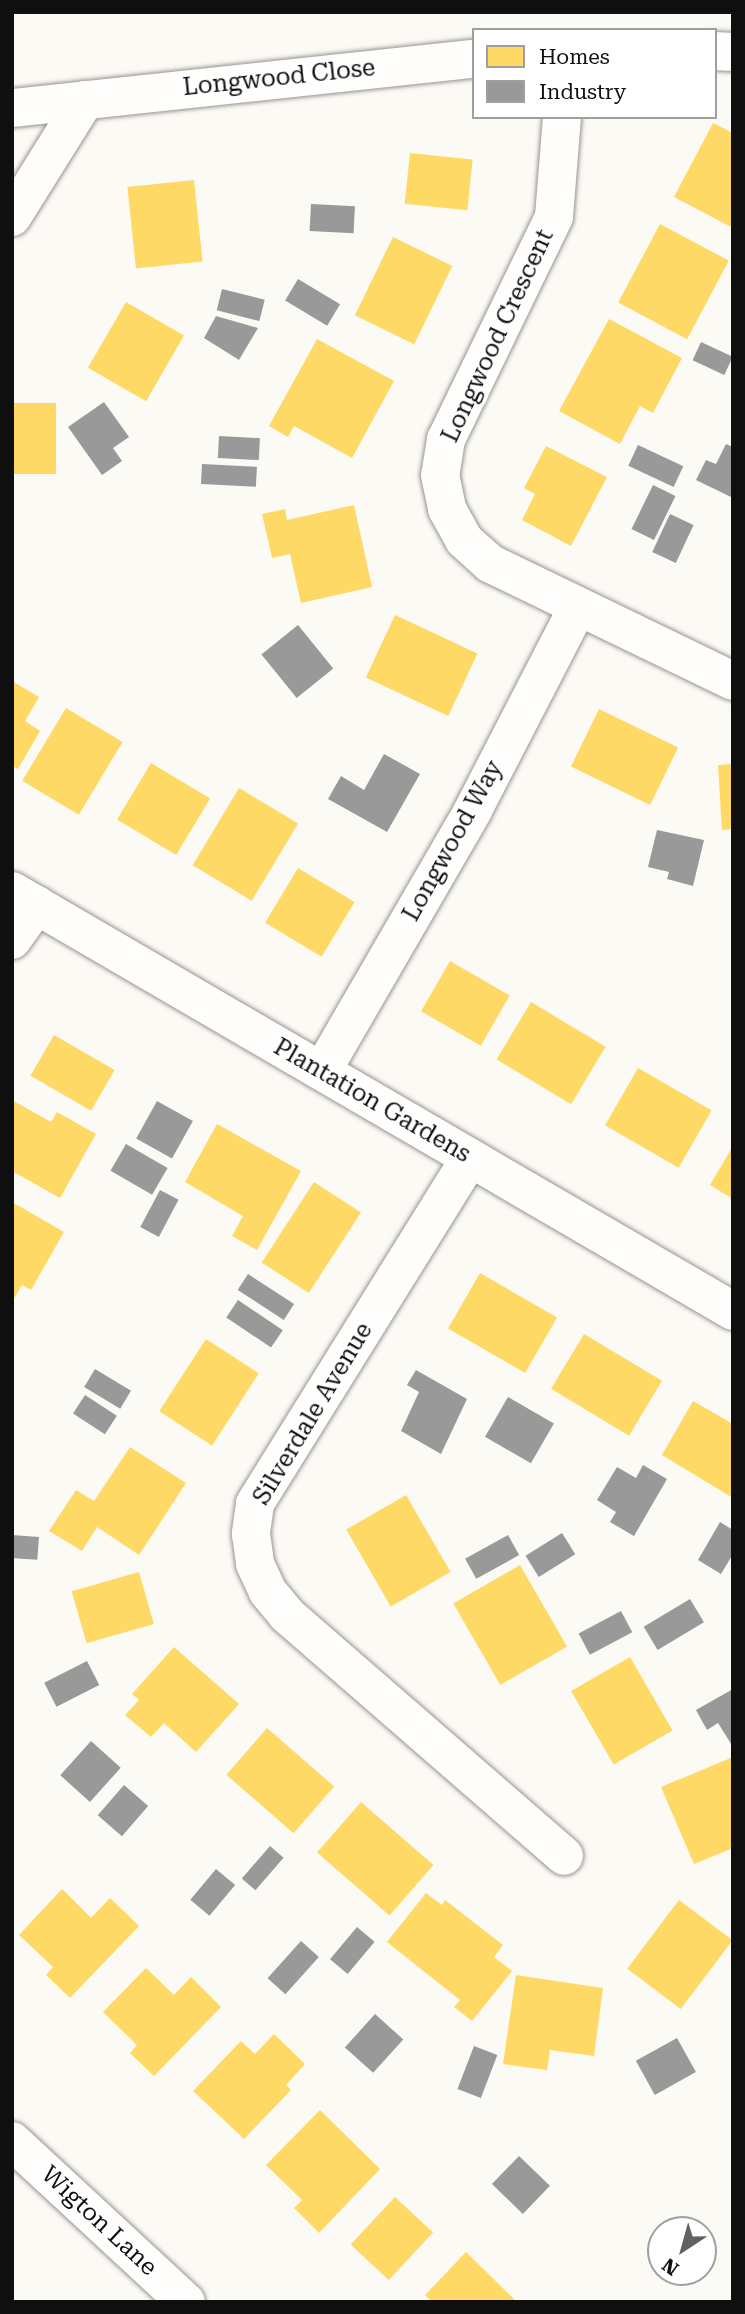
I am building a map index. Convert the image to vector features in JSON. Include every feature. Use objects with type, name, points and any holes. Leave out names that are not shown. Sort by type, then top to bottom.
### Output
[{"type":"street","name":"Longwood Close","points":[[12,108],[472,59]]},
{"type":"street","points":[[12,217],[85,100]]},
{"type":"street","name":"Longwood Crescent","points":[[562,119],[554,217],[446,439],[440,475],[447,509],[464,540],[491,564],[733,681]]},
{"type":"street","name":"Longwood Way","points":[[322,1071],[473,810],[578,607]]},
{"type":"street","points":[[12,940],[24,898]]},
{"type":"street","name":"Plantation Gardens","points":[[24,898],[733,1311]]},
{"type":"street","name":"Silverdale Avenue","points":[[470,1158],[255,1504],[251,1534],[255,1564],[268,1592],[287,1615],[564,1856]]},
{"type":"street","name":"Wigton Lane","points":[[12,2141],[186,2302]]},
{"type":"building: Homes","points":[[713,123],[733,133],[733,228],[674,197]]},
{"type":"building: Homes","points":[[410,153],[473,160],[467,210],[405,204]]},
{"type":"building: Homes","points":[[194,180],[203,262],[136,269],[127,187]]},
{"type":"building: Homes","points":[[660,224],[729,261],[687,339],[618,303]]},
{"type":"building: Homes","points":[[393,237],[452,266],[414,344],[355,315]]},
{"type":"building: Homes","points":[[126,302],[184,336],[146,401],[88,368]]},
{"type":"building: Homes","points":[[609,319],[682,358],[653,413],[640,406],[620,444],[559,411]]},
{"type":"building: Homes","points":[[317,339],[394,381],[352,458],[294,426],[288,437],[269,426]]},
{"type":"building: Homes","points":[[12,403],[56,403],[56,474],[12,474]]},
{"type":"building: Homes","points":[[546,446],[607,477],[571,546],[522,520],[535,494],[524,488]]},
{"type":"building: Homes","points":[[354,505],[372,587],[301,603],[290,554],[272,558],[262,514],[285,509],[287,520]]},
{"type":"building: Homes","points":[[395,615],[477,653],[448,716],[366,678]]},
{"type":"building: Homes","points":[[12,681],[39,697],[25,721],[40,731],[18,769],[12,766]]},
{"type":"building: Homes","points":[[66,708],[123,742],[79,815],[22,781]]},
{"type":"building: Homes","points":[[599,709],[678,748],[650,805],[571,767]]},
{"type":"building: Homes","points":[[151,763],[210,799],[176,855],[117,820]]},
{"type":"building: Homes","points":[[733,764],[733,829],[722,830],[718,765]]},
{"type":"building: Homes","points":[[239,788],[298,824],[252,901],[193,865]]},
{"type":"building: Homes","points":[[298,868],[355,902],[322,957],[265,923]]},
{"type":"building: Homes","points":[[450,961],[510,995],[481,1046],[421,1011]]},
{"type":"building: Homes","points":[[531,1002],[606,1047],[571,1104],[496,1059]]},
{"type":"building: Homes","points":[[54,1035],[115,1070],[91,1111],[30,1076]]},
{"type":"building: Homes","points":[[638,1068],[712,1110],[679,1168],[605,1125]]},
{"type":"building: Homes","points":[[12,1100],[51,1122],[57,1112],[96,1134],[60,1198],[12,1171]]},
{"type":"building: Homes","points":[[217,1124],[301,1171],[257,1250],[232,1236],[243,1216],[185,1182]]},
{"type":"building: Homes","points":[[733,1146],[733,1199],[710,1185]]},
{"type":"building: Homes","points":[[314,1182],[361,1212],[309,1293],[262,1263]]},
{"type":"building: Homes","points":[[12,1202],[64,1232],[31,1290],[22,1285],[12,1302]]},
{"type":"building: Homes","points":[[480,1273],[557,1318],[525,1373],[448,1328]]},
{"type":"building: Homes","points":[[584,1334],[662,1381],[629,1436],[551,1389]]},
{"type":"building: Homes","points":[[206,1339],[259,1373],[212,1445],[159,1411]]},
{"type":"building: Homes","points":[[693,1401],[733,1424],[733,1498],[662,1455]]},
{"type":"building: Homes","points":[[130,1447],[186,1483],[139,1555],[97,1527],[82,1551],[49,1531],[76,1490],[94,1501]]},
{"type":"building: Homes","points":[[406,1495],[450,1572],[391,1607],[346,1530]]},
{"type":"building: Homes","points":[[520,1565],[567,1646],[500,1685],[453,1604]]},
{"type":"building: Homes","points":[[139,1572],[154,1624],[87,1643],[72,1591]]},
{"type":"building: Homes","points":[[174,1647],[239,1704],[196,1752],[164,1723],[151,1737],[125,1715],[139,1700],[132,1694]]},
{"type":"building: Homes","points":[[630,1657],[672,1731],[614,1765],[571,1691]]},
{"type":"building: Homes","points":[[267,1728],[334,1786],[293,1833],[226,1775]]},
{"type":"building: Homes","points":[[733,1757],[733,1848],[694,1864],[661,1787]]},
{"type":"building: Homes","points":[[361,1802],[433,1865],[389,1916],[317,1853]]},
{"type":"building: Homes","points":[[62,1889],[91,1918],[110,1898],[139,1926],[70,1998],[46,1975],[53,1967],[19,1935]]},
{"type":"building: Homes","points":[[426,1893],[442,1905],[445,1900],[503,1945],[494,1957],[512,1971],[472,2021],[454,2007],[460,2000],[387,1942]]},
{"type":"building: Homes","points":[[679,1900],[733,1940],[681,2009],[627,1969]]},
{"type":"building: Homes","points":[[146,1968],[174,1995],[191,1977],[221,2007],[154,2076],[130,2053],[137,2045],[103,2012]]},
{"type":"building: Homes","points":[[516,1975],[603,1988],[594,2056],[550,2050],[547,2070],[503,2064]]},
{"type":"building: Homes","points":[[274,2034],[305,2064],[286,2085],[291,2090],[244,2139],[193,2091],[241,2041],[255,2054]]},
{"type":"building: Homes","points":[[320,2110],[380,2169],[319,2233],[294,2208],[302,2200],[266,2165]]},
{"type":"building: Homes","points":[[395,2197],[433,2232],[389,2280],[351,2245]]},
{"type":"building: Homes","points":[[466,2252],[517,2302],[432,2302],[425,2295]]},
{"type":"building: Industry","points":[[311,204],[355,206],[354,233],[310,231]]},
{"type":"building: Industry","points":[[298,279],[340,304],[327,326],[285,300]]},
{"type":"building: Industry","points":[[222,289],[265,300],[259,321],[217,310]]},
{"type":"building: Industry","points":[[216,316],[258,328],[239,360],[204,338]]},
{"type":"building: Industry","points":[[701,342],[733,357],[724,375],[693,360]]},
{"type":"building: Industry","points":[[104,402],[129,437],[113,448],[122,461],[102,475],[68,427]]},
{"type":"building: Industry","points":[[219,436],[260,438],[259,460],[218,458]]},
{"type":"building: Industry","points":[[726,444],[733,447],[733,498],[696,480],[706,460],[716,464]]},
{"type":"building: Industry","points":[[638,445],[683,466],[674,487],[628,466]]},
{"type":"building: Industry","points":[[202,464],[257,467],[256,487],[201,484]]},
{"type":"building: Industry","points":[[653,485],[675,496],[654,540],[632,529]]},
{"type":"building: Industry","points":[[670,514],[694,525],[676,563],[652,552]]},
{"type":"building: Industry","points":[[298,625],[333,669],[297,698],[261,655]]},
{"type":"building: Industry","points":[[384,754],[420,774],[387,832],[328,799],[341,776],[364,790]]},
{"type":"building: Industry","points":[[657,830],[704,840],[693,886],[667,879],[669,872],[648,867]]},
{"type":"building: Industry","points":[[157,1101],[193,1121],[172,1158],[136,1139]]},
{"type":"building: Industry","points":[[126,1144],[168,1168],[152,1195],[110,1171]]},
{"type":"building: Industry","points":[[160,1190],[179,1200],[159,1237],[140,1227]]},
{"type":"building: Industry","points":[[248,1274],[294,1304],[284,1320],[238,1290]]},
{"type":"building: Industry","points":[[238,1300],[283,1330],[271,1348],[226,1317]]},
{"type":"building: Industry","points":[[95,1369],[131,1391],[120,1409],[84,1387]]},
{"type":"building: Industry","points":[[416,1370],[467,1399],[441,1454],[401,1431],[419,1392],[407,1385]]},
{"type":"building: Industry","points":[[85,1395],[117,1416],[105,1434],[73,1413]]},
{"type":"building: Industry","points":[[508,1397],[554,1424],[531,1463],[485,1437]]},
{"type":"building: Industry","points":[[643,1465],[667,1479],[634,1536],[610,1522],[616,1512],[597,1500],[617,1467],[636,1478]]},
{"type":"building: Industry","points":[[720,1522],[733,1530],[733,1554],[721,1574],[698,1560]]},
{"type":"building: Industry","points":[[562,1533],[575,1554],[539,1577],[526,1556]]},
{"type":"building: Industry","points":[[12,1535],[39,1537],[37,1560],[12,1558]]},
{"type":"building: Industry","points":[[508,1535],[519,1555],[476,1579],[465,1559]]},
{"type":"building: Industry","points":[[690,1599],[704,1622],[658,1650],[644,1627]]},
{"type":"building: Industry","points":[[621,1611],[632,1632],[590,1655],[579,1634]]},
{"type":"building: Industry","points":[[87,1661],[99,1685],[56,1707],[44,1683]]},
{"type":"building: Industry","points":[[733,1689],[733,1747],[718,1723],[707,1730],[696,1710]]},
{"type":"building: Industry","points":[[91,1741],[121,1768],[90,1802],[60,1775]]},
{"type":"building: Industry","points":[[124,1785],[148,1806],[122,1836],[98,1815]]},
{"type":"building: Industry","points":[[270,1846],[284,1858],[255,1890],[242,1878]]},
{"type":"building: Industry","points":[[216,1869],[235,1885],[209,1916],[190,1900]]},
{"type":"building: Industry","points":[[357,1927],[375,1942],[348,1974],[330,1959]]},
{"type":"building: Industry","points":[[301,1941],[319,1957],[285,1994],[268,1978]]},
{"type":"building: Industry","points":[[375,2014],[403,2039],[373,2073],[345,2047]]},
{"type":"building: Industry","points":[[677,2038],[696,2072],[655,2095],[636,2061]]},
{"type":"building: Industry","points":[[474,2046],[497,2055],[481,2098],[458,2089]]},
{"type":"building: Industry","points":[[519,2156],[550,2186],[523,2214],[492,2184]]}]
